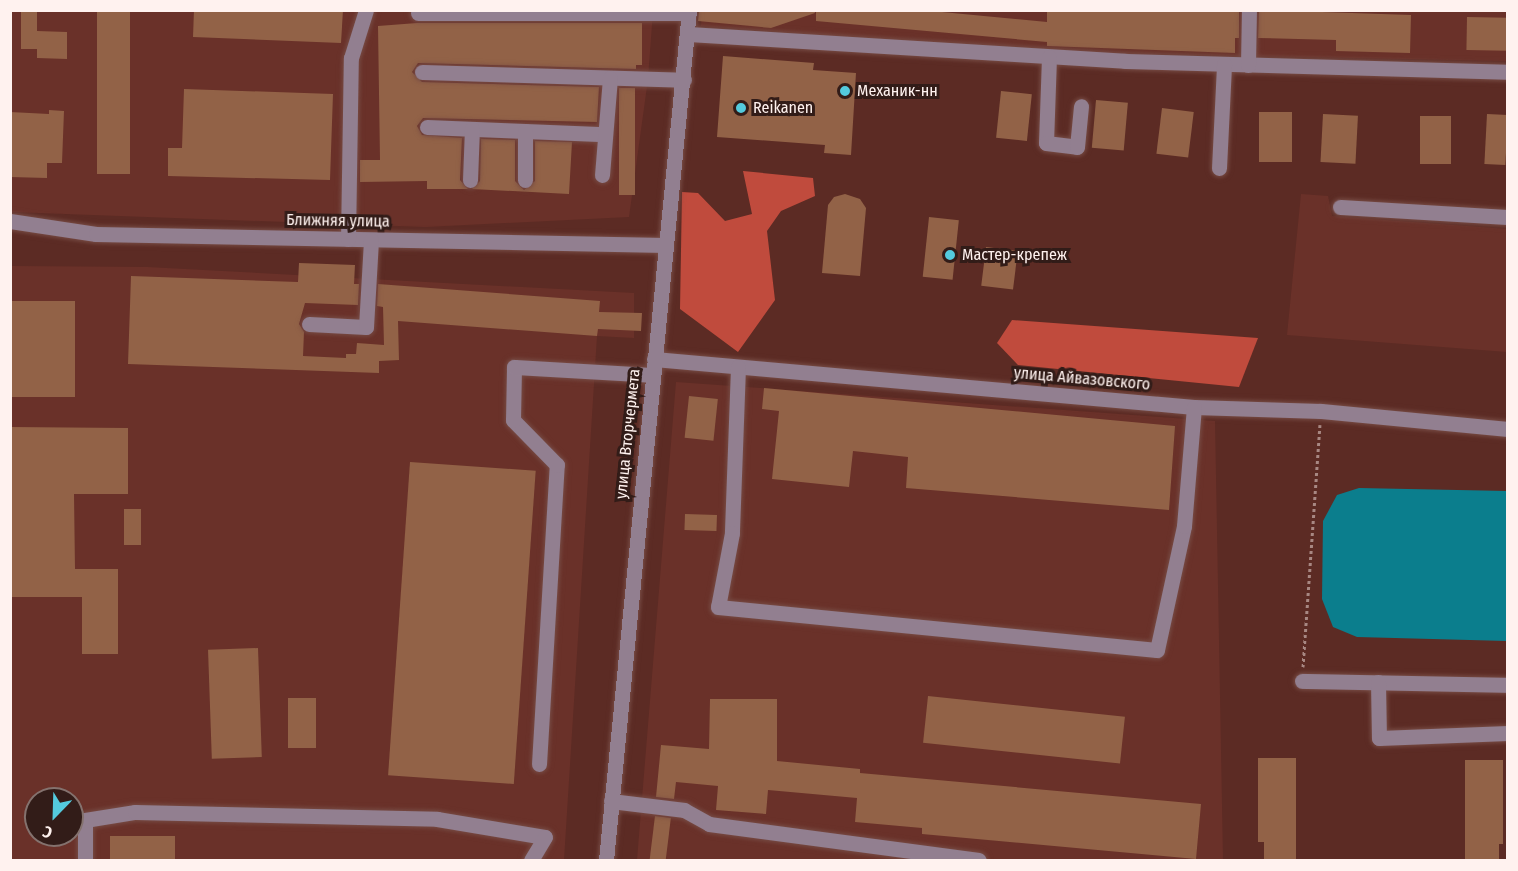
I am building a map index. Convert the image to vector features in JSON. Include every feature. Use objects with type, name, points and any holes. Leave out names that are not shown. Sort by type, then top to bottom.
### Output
[{"type":"street","points":[[348,240],[351,58],[366,10]]},
{"type":"street","points":[[1248,65],[1249,10]]},
{"type":"street","points":[[418,13],[689,12]]},
{"type":"street","name":"улица Вторчермета","points":[[606,861],[689,12]]},
{"type":"street","points":[[688,34],[1049,57],[1508,72]]},
{"type":"street","points":[[1049,57],[1046,144],[1077,147],[1081,106]]},
{"type":"street","points":[[1218,168],[1224,64]]},
{"type":"street","points":[[422,72],[684,80]]},
{"type":"street","points":[[602,175],[610,78]]},
{"type":"street","points":[[427,127],[605,134]]},
{"type":"street","points":[[470,180],[472,129]]},
{"type":"street","points":[[525,131],[525,180]]},
{"type":"street","points":[[1340,207],[1508,217]]},
{"type":"street","name":"Ближняя улица","points":[[10,221],[96,234],[666,245]]},
{"type":"street","points":[[309,324],[366,327],[371,240]]},
{"type":"street","name":"улица Айвазовского","points":[[654,359],[1194,407],[1321,411],[1508,429]]},
{"type":"street","points":[[539,764],[557,465],[513,420],[514,367],[652,375]]},
{"type":"street","points":[[738,368],[732,533],[718,607],[1157,650],[1184,526],[1194,407]]},
{"type":"street","points":[[1302,681],[1508,685]]},
{"type":"street","points":[[1378,682],[1379,738],[1508,733]]},
{"type":"street","points":[[611,801],[684,810],[709,824],[979,861]]},
{"type":"street","points":[[85,861],[85,820],[135,812],[437,819],[545,837],[531,861]]},
{"type":"path","points":[[1302,681],[1321,411]]},
{"type":"shaded area","points":[[702,10],[1507,10],[1508,61],[1040,52],[701,26]]},
{"type":"shaded area","points":[[11,11],[653,11],[648,79],[629,217],[425,227],[11,212]]},
{"type":"shaded area","points":[[743,171],[813,178],[815,196],[781,211],[767,231],[775,300],[738,352],[680,309],[682,192],[698,193],[725,221],[752,214]]},
{"type":"shaded area","points":[[1301,194],[1328,196],[1332,216],[1507,229],[1507,352],[1287,335]]},
{"type":"shaded area","points":[[11,266],[147,267],[634,293],[634,338],[597,336],[564,860],[11,860]]},
{"type":"shaded area","points":[[1012,320],[1258,338],[1239,387],[1018,365],[997,343]]},
{"type":"shaded area","points":[[676,382],[1215,421],[1223,860],[637,860]]},
{"type":"water","points":[[1359,488],[1507,491],[1507,641],[1357,637],[1333,627],[1322,599],[1323,521],[1337,495]]},
{"type":"building","points":[[21,10],[37,10],[37,31],[67,32],[67,59],[37,58],[37,49],[21,49]]},
{"type":"building","points":[[97,10],[130,10],[130,174],[97,174]]},
{"type":"building","points":[[194,10],[343,10],[341,43],[193,37]]},
{"type":"building","points":[[699,10],[814,10],[815,13],[771,28],[698,21]]},
{"type":"building","points":[[816,10],[921,10],[1047,22],[1047,10],[1239,10],[1239,38],[1235,38],[1235,53],[1047,46],[1047,42],[816,21]]},
{"type":"building","points":[[1259,10],[1411,15],[1410,53],[1336,51],[1336,40],[1258,38]]},
{"type":"building","points":[[1467,17],[1508,18],[1507,51],[1466,50]]},
{"type":"building","points":[[417,23],[642,23],[642,65],[636,65],[636,69],[418,63],[412,72],[422,82],[599,87],[597,122],[423,118],[417,126],[422,135],[462,138],[460,180],[468,189],[427,189],[427,181],[360,182],[360,160],[380,160],[378,26]]},
{"type":"building","points":[[723,56],[814,63],[813,70],[856,73],[851,155],[824,153],[825,145],[717,137]]},
{"type":"building","points":[[619,88],[635,88],[635,195],[619,195]]},
{"type":"building","points":[[184,89],[333,94],[330,180],[168,176],[168,148],[182,148]]},
{"type":"building","points":[[1001,91],[1032,94],[1027,141],[996,138]]},
{"type":"building","points":[[1096,100],[1128,103],[1124,151],[1092,148]]},
{"type":"building","points":[[1162,108],[1194,112],[1188,158],[1156,154]]},
{"type":"building","points":[[49,110],[64,111],[62,163],[47,163],[47,178],[10,177],[10,112],[49,114]]},
{"type":"building","points":[[1259,112],[1292,112],[1292,162],[1259,162]]},
{"type":"building","points":[[1323,114],[1358,116],[1355,164],[1320,162]]},
{"type":"building","points":[[1487,114],[1508,115],[1505,165],[1484,164]]},
{"type":"building","points":[[1420,116],[1451,116],[1451,164],[1420,164]]},
{"type":"building","points":[[481,139],[515,140],[515,181],[524,190],[535,181],[535,141],[572,142],[569,194],[472,189],[480,181]]},
{"type":"building","points":[[845,194],[860,199],[866,208],[860,276],[822,273],[828,205],[834,197]]},
{"type":"building","points":[[929,217],[959,220],[953,280],[923,277]]},
{"type":"building","points":[[986,247],[1018,251],[1013,290],[981,286]]},
{"type":"building","points":[[299,263],[355,265],[354,284],[359,284],[358,305],[305,303],[299,324],[304,332],[303,356],[346,358],[346,354],[356,354],[357,343],[384,345],[383,307],[377,306],[378,284],[600,301],[599,312],[642,313],[641,331],[598,329],[597,336],[398,321],[399,360],[379,361],[379,373],[128,364],[131,276],[298,282]]},
{"type":"building","points":[[10,301],[75,301],[75,397],[10,397]]},
{"type":"building","points":[[764,388],[1175,426],[1169,510],[906,488],[908,457],[853,451],[849,487],[772,479],[779,411],[762,409]]},
{"type":"building","points":[[689,396],[718,399],[713,441],[685,438]]},
{"type":"building","points":[[10,427],[128,428],[128,494],[74,494],[75,569],[118,569],[118,654],[82,654],[82,597],[10,597]]},
{"type":"building","points":[[410,462],[536,471],[514,784],[388,775]]},
{"type":"building","points":[[124,509],[141,509],[141,545],[124,545]]},
{"type":"building","points":[[685,514],[717,515],[716,531],[684,530]]},
{"type":"building","points":[[258,648],[262,757],[212,759],[208,650]]},
{"type":"building","points":[[928,696],[1125,717],[1120,763],[923,743]]},
{"type":"building","points":[[288,698],[316,698],[316,748],[288,748]]},
{"type":"building","points":[[710,699],[777,699],[777,761],[860,769],[860,773],[1201,804],[1196,859],[922,834],[922,828],[855,822],[857,798],[768,790],[766,814],[716,810],[718,786],[676,782],[674,799],[656,797],[661,745],[709,749]]},
{"type":"building","points":[[1258,758],[1296,758],[1296,861],[1264,861],[1264,842],[1258,842]]},
{"type":"building","points":[[1465,760],[1503,760],[1503,844],[1499,844],[1499,861],[1465,861]]},
{"type":"building","points":[[655,816],[671,818],[666,860],[650,860]]},
{"type":"building","points":[[110,836],[175,836],[175,860],[110,860]]},
{"type":"place","name":"Механик-нн","points":[[845,91]]},
{"type":"place","name":"Reikanen","points":[[741,108]]},
{"type":"place","name":"Мастер-крепеж","points":[[950,255]]}]
